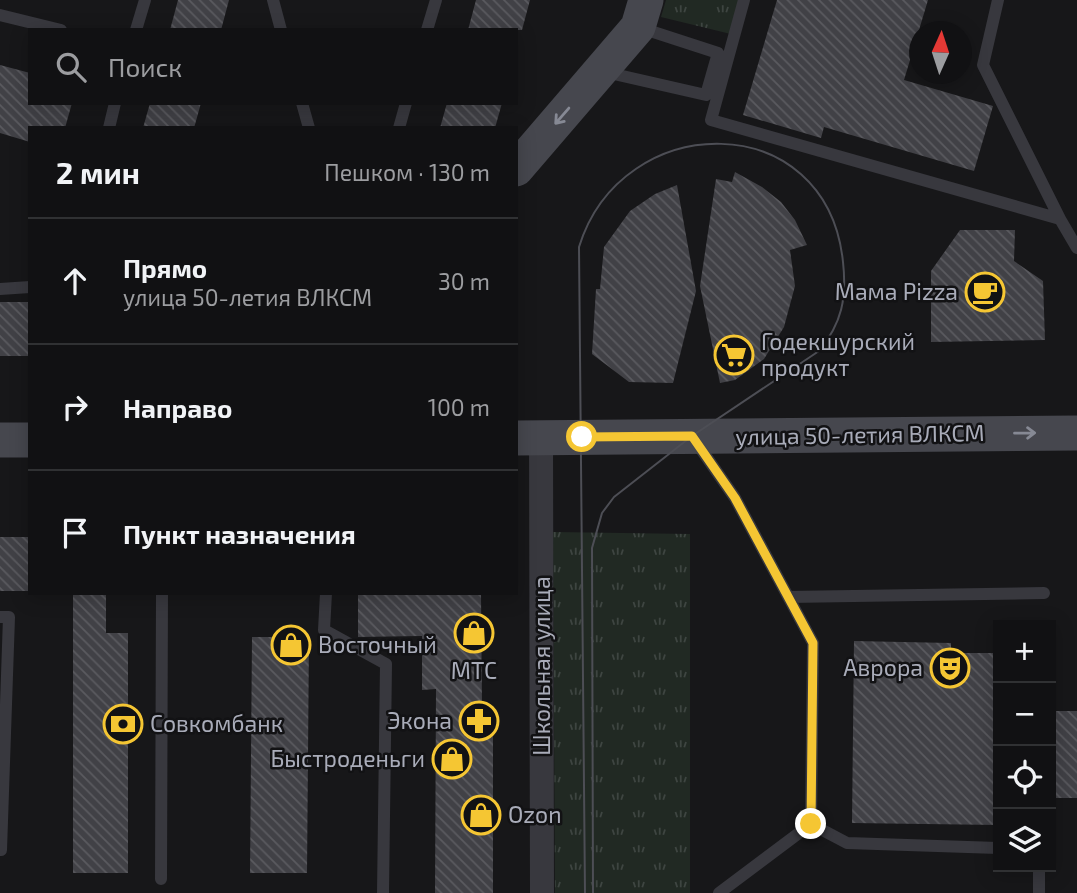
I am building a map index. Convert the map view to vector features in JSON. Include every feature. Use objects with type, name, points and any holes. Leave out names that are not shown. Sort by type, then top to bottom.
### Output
[{"type":"main road","points":[[518,167],[600,71],[642,14]]},
{"type":"main road","name":"улица 50-летия ВЛКСМ","points":[[529,438],[1077,433]]},
{"type":"main road","points":[[0,440],[28,440]]},
{"type":"street","name":"Школьная улица","points":[[529,438],[542,893]]},
{"type":"lane","points":[[137,28],[145,0]]},
{"type":"lane","points":[[273,0],[280,28]]},
{"type":"lane","points":[[428,28],[436,0]]},
{"type":"lane","points":[[744,0],[711,120],[1060,219]]},
{"type":"lane","points":[[998,0],[983,65],[1077,248]]},
{"type":"lane","points":[[600,71],[706,95],[718,53],[642,14]]},
{"type":"lane","points":[[0,15],[53,28]]},
{"type":"lane","points":[[109,126],[115,105]]},
{"type":"lane","points":[[303,105],[308,126]]},
{"type":"lane","points":[[400,126],[405,105]]},
{"type":"lane","points":[[0,289],[28,287]]},
{"type":"lane","points":[[692,436],[735,498],[813,643],[811,824]]},
{"type":"lane","points":[[788,597],[1044,593]]},
{"type":"lane","points":[[161,879],[162,595]]},
{"type":"lane","points":[[326,595],[324,630],[386,664],[383,893]]},
{"type":"lane","points":[[0,617],[9,617],[1,850]]},
{"type":"lane","points":[[811,824],[847,843],[993,848]]},
{"type":"lane","points":[[719,893],[811,824]]},
{"type":"lane","points":[[1039,872],[1039,893]]},
{"type":"green space","points":[[666,0],[745,0],[735,35],[661,17]]},
{"type":"green space","points":[[553,532],[690,534],[690,893],[555,893]]},
{"type":"building","points":[[178,0],[229,0],[222,28],[171,28]]},
{"type":"building","points":[[476,0],[530,0],[522,30],[469,28]]},
{"type":"building","points":[[777,0],[928,0],[922,21],[909,21],[909,63],[904,80],[909,84],[918,84],[993,106],[974,171],[824,127],[821,138],[743,115]]},
{"type":"building","points":[[0,65],[28,72],[28,105],[71,105],[66,126],[28,126],[28,141],[0,133]]},
{"type":"building","points":[[149,105],[200,105],[195,126],[144,126]]},
{"type":"building","points":[[446,105],[501,105],[496,126],[441,126]]},
{"type":"building","points":[[735,172],[762,187],[781,202],[795,220],[807,245],[790,250],[795,286],[784,327],[764,359],[735,380],[720,383],[700,286],[716,179],[732,182]]},
{"type":"building","points":[[677,185],[696,291],[673,383],[629,382],[592,354],[596,289],[600,289],[604,247],[630,211],[655,194]]},
{"type":"building","points":[[960,230],[1015,230],[1014,261],[1043,281],[1045,340],[931,342],[931,271]]},
{"type":"building","points":[[0,302],[28,302],[28,356],[0,356]]},
{"type":"building","points":[[0,537],[28,537],[28,591],[0,591]]},
{"type":"building","points":[[73,595],[106,595],[106,633],[128,633],[128,873],[73,873]]},
{"type":"building","points":[[358,595],[481,595],[482,707],[493,707],[493,893],[435,893],[436,689],[422,690],[422,636],[358,637]]},
{"type":"building","points":[[252,637],[309,637],[307,873],[250,873]]},
{"type":"building","points":[[854,641],[951,643],[951,653],[993,653],[993,825],[852,823]]},
{"type":"building","points":[[1056,711],[1077,711],[1077,798],[1056,798]]},
{"type":"tram line","points":[[585,893],[579,247],[602,201],[636,169],[677,150],[721,144],[764,152],[801,174],[829,211],[843,262],[841,310],[833,330],[819,351],[692,436],[614,497],[602,513],[592,548],[593,893]]},
{"type":"place","name":"Мама Pizza","points":[[985,292]]},
{"type":"place","name":"Годекшурский продукт","points":[[734,355]]},
{"type":"place","name":"МТС","points":[[474,633]]},
{"type":"place","name":"Восточный","points":[[291,645]]},
{"type":"place","name":"Аврора","points":[[950,668]]},
{"type":"place","name":"Экона","points":[[479,721]]},
{"type":"place","name":"Совкомбанк","points":[[123,724]]},
{"type":"place","name":"Быстроденьги","points":[[452,759]]},
{"type":"place","name":"Ozon","points":[[481,815]]},
{"type":"route","points":[[582,437],[692,436],[735,498],[813,643],[811,824]]}]
